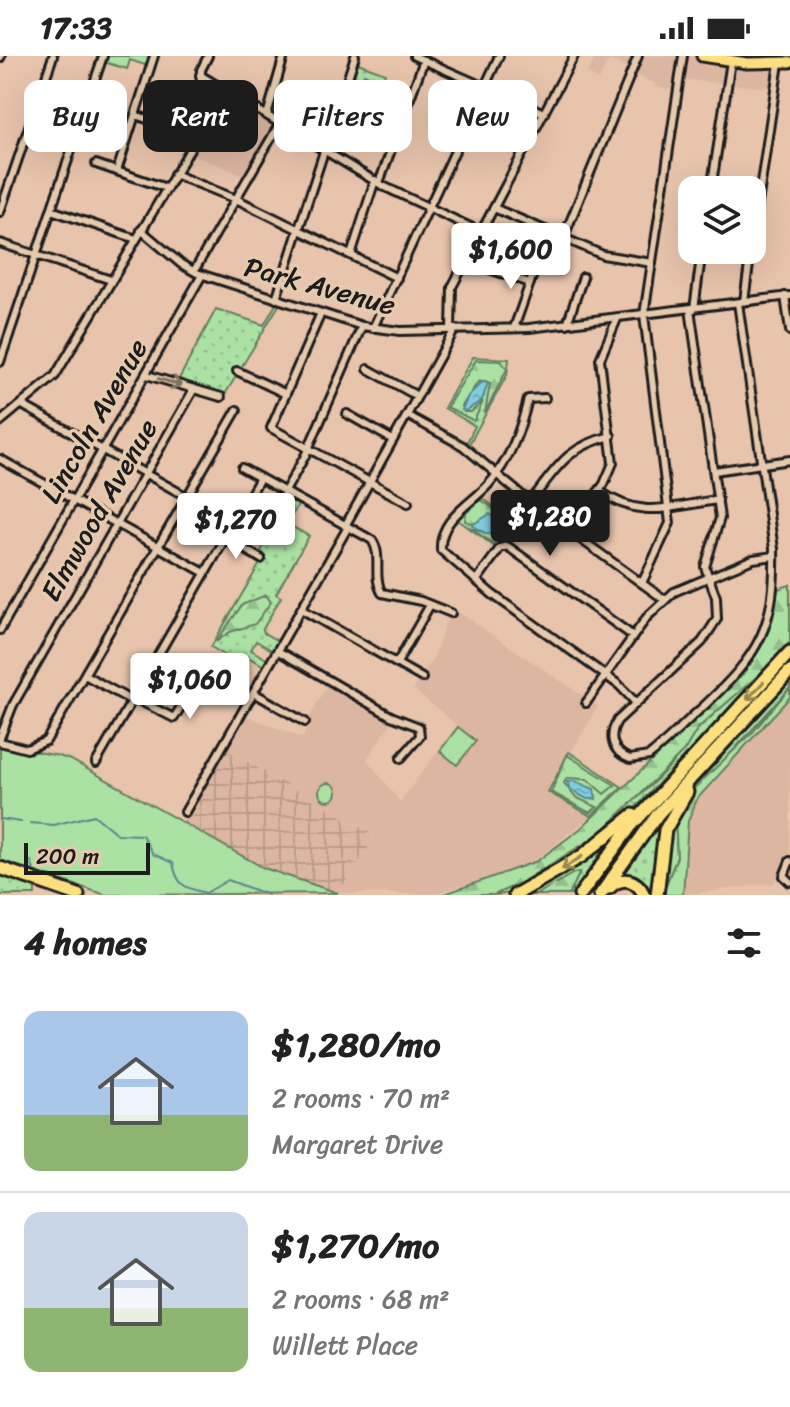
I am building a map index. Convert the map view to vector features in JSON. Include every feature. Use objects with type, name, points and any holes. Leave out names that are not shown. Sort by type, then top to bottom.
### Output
[{"type":"highway","points":[[580,895],[627,831],[790,652]]},
{"type":"highway","points":[[602,895],[650,823],[790,671]]},
{"type":"highway","points":[[655,895],[664,836],[677,805],[740,726]]},
{"type":"highway","points":[[515,895],[555,874],[601,843],[694,757]]},
{"type":"highway","points":[[0,868],[80,895]]},
{"type":"highway","points":[[602,895],[615,882],[624,880],[635,883],[644,895]]},
{"type":"main road","points":[[702,56],[784,63]]},
{"type":"street","points":[[0,212],[53,56]]},
{"type":"street","points":[[0,362],[4,340],[103,56]]},
{"type":"street","points":[[117,171],[154,56]]},
{"type":"street","points":[[200,80],[208,56]]},
{"type":"street","points":[[267,115],[284,56]]},
{"type":"street","points":[[347,80],[355,56]]},
{"type":"street","points":[[414,56],[471,80]]},
{"type":"street","points":[[488,80],[499,56]]},
{"type":"street","points":[[185,812],[278,651],[453,329],[451,292],[574,56]]},
{"type":"street","points":[[563,239],[638,56]]},
{"type":"street","points":[[642,583],[669,528],[671,506],[644,315],[683,56]]},
{"type":"street","points":[[351,255],[363,215],[424,60]]},
{"type":"street","points":[[713,176],[734,60]]},
{"type":"street","points":[[764,176],[784,63]]},
{"type":"street","points":[[200,75],[274,119]]},
{"type":"street","points":[[537,110],[544,113]]},
{"type":"street","points":[[135,115],[143,118]]},
{"type":"street","points":[[194,271],[274,133]]},
{"type":"street","points":[[0,422],[55,376],[188,152]]},
{"type":"street","points":[[276,299],[324,152]]},
{"type":"street","points":[[328,152],[377,182],[481,232]]},
{"type":"street","points":[[373,328],[455,152]]},
{"type":"street","points":[[96,164],[166,188]]},
{"type":"street","points":[[174,174],[236,199],[397,278]]},
{"type":"street","points":[[494,208],[603,255],[652,263]]},
{"type":"street","points":[[51,210],[136,239]]},
{"type":"street","name":"Park Avenue","points":[[141,230],[202,275],[373,328],[514,328],[567,324],[788,296]]},
{"type":"street","points":[[0,243],[111,280]]},
{"type":"street","points":[[466,261],[530,283]]},
{"type":"street","points":[[514,328],[537,263]]},
{"type":"street","points":[[700,264],[692,309],[718,500],[719,530],[705,563],[718,609],[712,630],[613,728],[614,746],[630,759],[649,756],[746,665],[766,627],[774,580],[774,556],[741,302],[748,264]]},
{"type":"street","name":"Lincoln Avenue","points":[[0,630],[202,275]]},
{"type":"street","points":[[567,324],[583,277]]},
{"type":"street","points":[[788,296],[790,331]]},
{"type":"street","points":[[321,313],[271,428],[408,503]]},
{"type":"street","points":[[569,531],[599,491],[613,463],[600,359],[617,319]]},
{"type":"street","points":[[284,493],[362,326]]},
{"type":"street","points":[[368,369],[417,396]]},
{"type":"street","points":[[237,371],[284,393]]},
{"type":"street","points":[[147,375],[221,397]]},
{"type":"street","name":"Elmwood Avenue","points":[[0,740],[13,705],[194,389]]},
{"type":"street","points":[[545,398],[528,399],[517,437],[487,487],[459,508],[441,542],[444,556],[605,675],[636,703]]},
{"type":"street","points":[[22,405],[105,448],[234,523]]},
{"type":"street","points":[[0,740],[34,748],[46,741],[237,410]]},
{"type":"street","points":[[347,414],[393,440]]},
{"type":"street","points":[[407,415],[463,446],[530,502],[665,600]]},
{"type":"street","points":[[530,502],[572,450],[611,436]]},
{"type":"street","points":[[0,459],[76,498],[205,573]]},
{"type":"street","points":[[714,471],[790,460]]},
{"type":"street","points":[[242,468],[376,545],[377,582],[382,593],[451,613]]},
{"type":"street","points":[[96,763],[260,478]]},
{"type":"street","points":[[599,491],[630,509],[718,500]]},
{"type":"street","points":[[226,538],[261,559]]},
{"type":"street","points":[[477,580],[500,548],[507,546],[633,636]]},
{"type":"street","points":[[586,703],[633,636],[674,592],[753,559],[774,556]]},
{"type":"street","points":[[397,663],[430,605]]},
{"type":"street","points":[[301,609],[422,678]]},
{"type":"street","points":[[278,651],[390,715],[419,727],[420,736],[401,758]]},
{"type":"street","points":[[85,675],[174,718],[197,680],[209,675],[305,722]]},
{"type":"street","points":[[790,861],[784,873],[790,882]]},
{"type":"shaded area","points":[[588,56],[790,56],[790,61],[779,64],[775,89],[679,79],[677,91],[655,87],[656,84],[632,73],[633,70],[609,60],[598,80],[587,73],[594,60]]},
{"type":"shaded area","points":[[258,112],[274,122],[274,130],[246,176],[190,154],[258,152]]},
{"type":"shaded area","points":[[451,607],[598,706],[548,792],[591,816],[537,859],[500,875],[433,894],[338,893],[376,836],[225,749],[244,715],[303,738],[309,717],[328,684],[393,720],[367,759],[400,802],[457,725],[413,689],[434,657]]},
{"type":"shaded area","points":[[790,697],[790,857],[774,883],[683,895],[688,821],[697,799]]},
{"type":"shaded area","points":[[225,749],[376,836],[338,893],[264,868],[183,822]]},
{"type":"green space","points":[[106,56],[152,56],[148,66],[130,60],[127,69],[104,62]]},
{"type":"green space","points":[[358,63],[385,73],[383,80],[353,80]]},
{"type":"green space","points":[[276,304],[279,305],[224,396],[178,381],[216,309],[264,325]]},
{"type":"green space","points":[[473,357],[509,359],[507,375],[468,446],[466,444],[475,426],[444,408]]},
{"type":"green space","points":[[476,360],[501,361],[507,369],[485,413],[490,384],[486,381],[478,382],[462,406],[464,412],[471,412],[483,401],[474,421],[447,407]]},
{"type":"green space","points":[[481,497],[514,521],[497,548],[458,520],[465,509]]},
{"type":"green space","points":[[291,498],[299,503],[287,524],[309,536],[276,594],[281,597],[263,629],[264,633],[281,643],[275,652],[256,641],[251,650],[270,661],[266,667],[246,656],[241,665],[211,647],[265,555],[261,551]]},
{"type":"green space","points":[[481,500],[512,521],[497,546],[469,527],[488,534],[493,529],[465,521],[466,513]]},
{"type":"green space","points":[[790,585],[790,642],[762,672],[698,728],[684,751],[598,835],[520,883],[494,895],[442,895],[537,861],[580,829],[743,674],[766,634],[778,589]]},
{"type":"green space","points":[[266,595],[271,602],[255,624],[230,632],[216,642],[242,605]]},
{"type":"green space","points":[[790,642],[622,822],[579,856],[544,878],[509,893],[494,895],[544,869],[610,822],[671,765],[701,726]]},
{"type":"green space","points":[[790,661],[785,671],[663,802],[592,895],[587,895],[650,812]]},
{"type":"green space","points":[[790,682],[790,688],[698,789],[694,787]]},
{"type":"green space","points":[[790,688],[790,697],[697,799],[688,821],[683,895],[662,895],[677,857],[675,815],[685,797],[752,733]]},
{"type":"green space","points":[[458,727],[476,741],[457,765],[440,751]]},
{"type":"green space","points":[[0,746],[71,760],[264,868],[338,893],[106,895],[0,860]]},
{"type":"green space","points":[[569,752],[622,787],[591,816],[548,792]]},
{"type":"green space","points":[[567,755],[615,785],[604,794],[587,779],[567,778],[564,783],[575,797],[597,807],[590,813],[551,792]]},
{"type":"green space","points":[[324,783],[332,783],[337,792],[335,799],[324,801],[319,796],[319,788]]},
{"type":"green space","points":[[672,805],[652,892],[645,895],[619,878]]},
{"type":"green space","points":[[675,815],[677,857],[662,895],[667,835]]},
{"type":"green space","points":[[609,839],[574,895],[525,895],[571,869]]},
{"type":"green space","points":[[0,872],[35,885],[35,895],[0,895]]},
{"type":"green space","points":[[580,872],[569,895],[536,895],[574,873]]},
{"type":"water","points":[[364,74],[378,80],[361,80]]},
{"type":"water","points":[[482,382],[488,383],[482,400],[466,411],[462,410],[468,396]]},
{"type":"water","points":[[490,514],[496,519],[494,533],[487,534],[472,525]]},
{"type":"water","points":[[574,781],[594,789],[596,799],[587,799],[570,789],[567,782]]},
{"type":"waterway","points":[[30,823],[54,825],[94,815],[117,834],[142,835],[153,854],[173,863],[177,877],[187,887],[206,893],[228,880],[268,895]]},
{"type":"waterway","points":[[0,819],[21,822]]},
{"type":"waterway","points":[[31,861],[35,874]]}]
